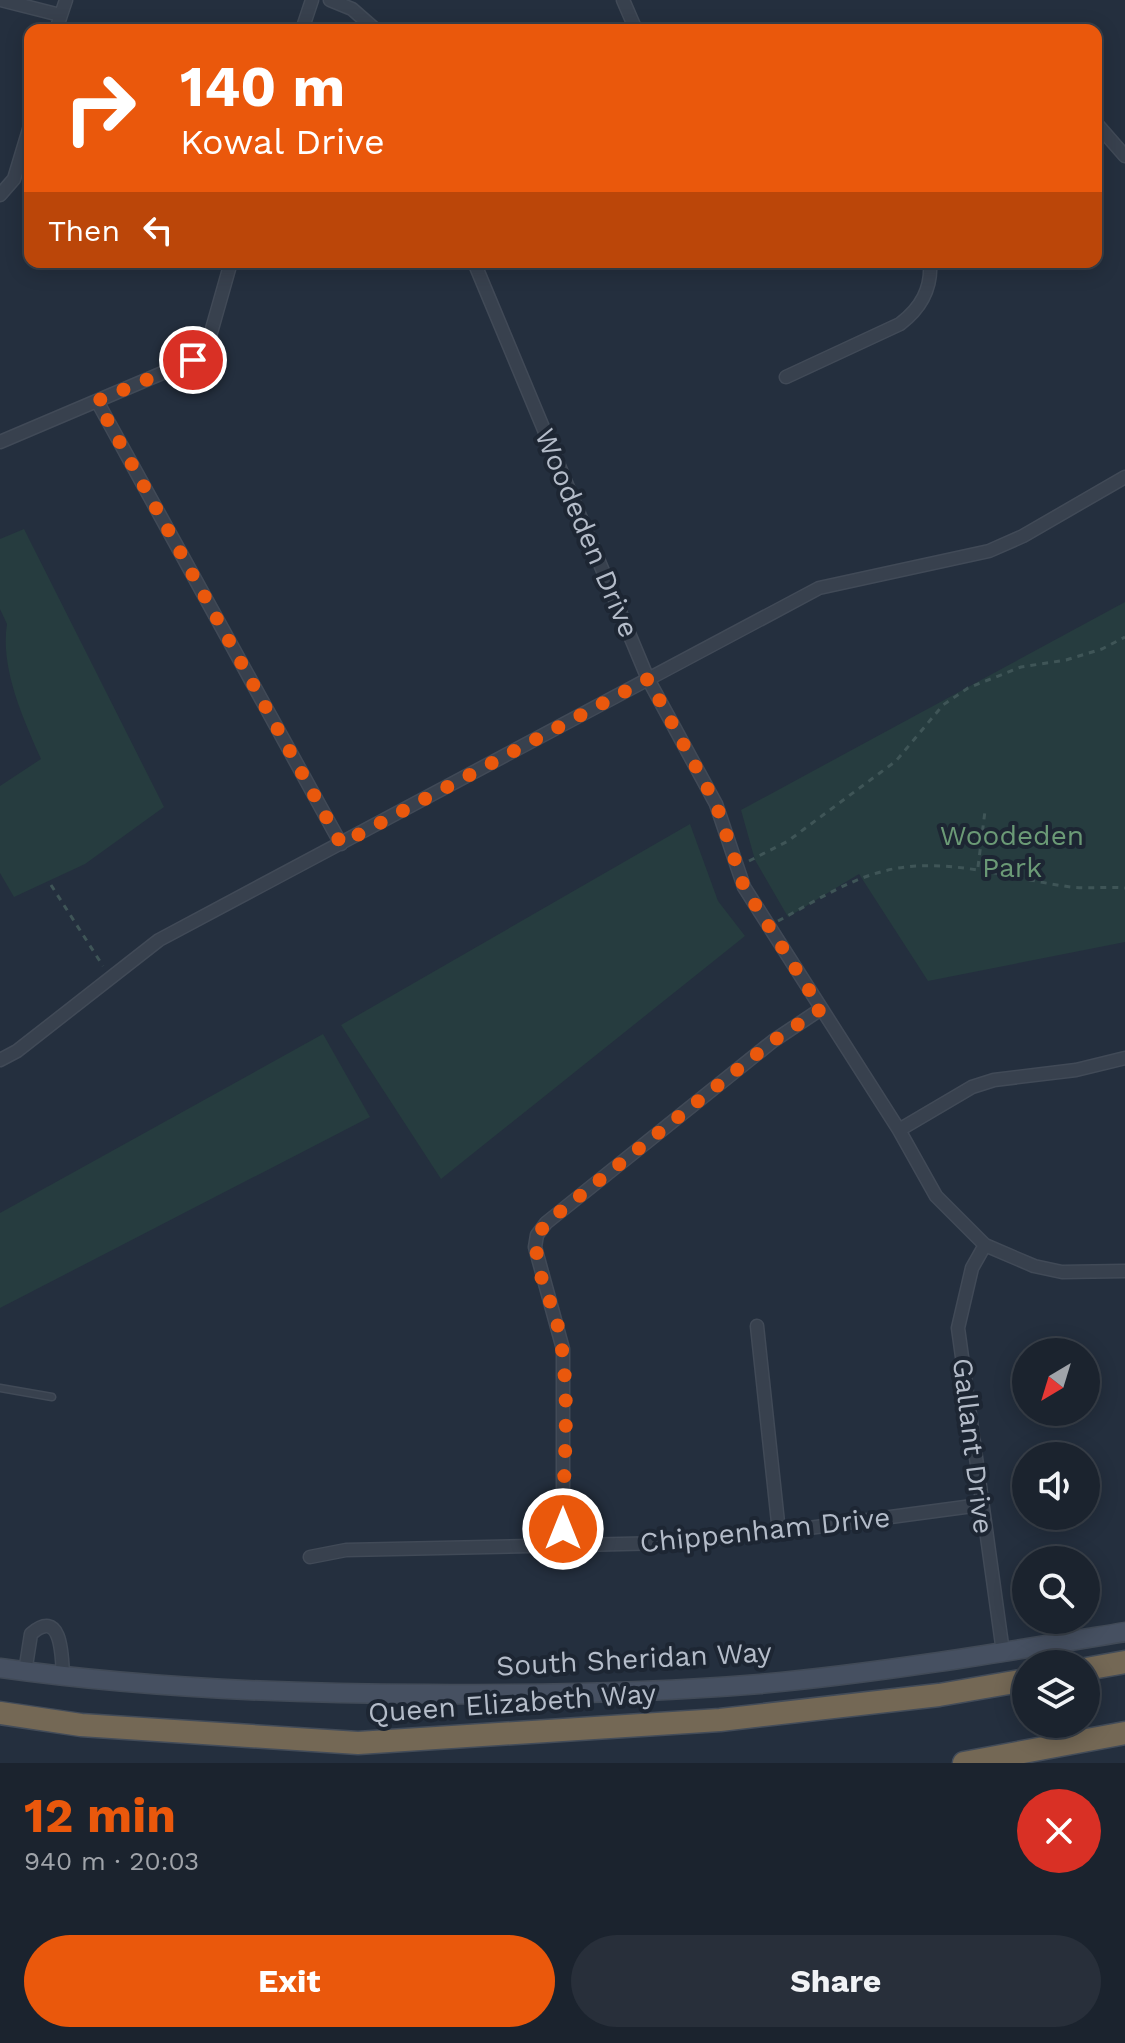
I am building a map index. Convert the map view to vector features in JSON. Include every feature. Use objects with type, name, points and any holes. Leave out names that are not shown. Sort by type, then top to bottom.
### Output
[{"type":"highway","points":[[1100,1666],[1125,1662]]},
{"type":"highway","name":"Queen Elizabeth Way","points":[[0,1713],[81,1725],[358,1743],[720,1720],[939,1695],[1012,1682]]},
{"type":"highway","points":[[964,1763],[1125,1733]]},
{"type":"street","points":[[1,0],[60,15]]},
{"type":"street","points":[[58,24],[66,0]]},
{"type":"street","points":[[304,24],[312,0]]},
{"type":"street","points":[[330,0],[352,9],[369,24]]},
{"type":"street","points":[[623,0],[633,24]]},
{"type":"street","points":[[1102,130],[1125,156]]},
{"type":"street","points":[[0,195],[14,179],[24,146]]},
{"type":"street","points":[[0,442],[193,360],[210,336],[229,268]]},
{"type":"street","name":"Woodeden Drive","points":[[477,268],[648,679],[716,804],[744,887],[899,1130],[936,1196],[985,1245],[1034,1266],[1062,1272],[1125,1271]]},
{"type":"street","points":[[786,377],[900,324],[914,313],[931,279],[930,268]]},
{"type":"street","points":[[97,401],[341,844]]},
{"type":"street","points":[[0,1060],[17,1051],[159,940],[819,588],[989,551],[1125,477]]},
{"type":"street","points":[[563,1546],[563,1349],[536,1256],[537,1235],[546,1223],[761,1051],[821,1009]]},
{"type":"street","points":[[899,1130],[972,1087],[994,1080],[1076,1070],[1125,1058]]},
{"type":"street","name":"Gallant Drive","points":[[985,1245],[972,1268],[958,1328],[980,1505],[1003,1652]]},
{"type":"street","points":[[757,1326],[779,1532]]},
{"type":"street","name":"Chippenham Drive","points":[[310,1557],[346,1550],[667,1543],[779,1532],[980,1505]]},
{"type":"street","points":[[25,1672],[31,1634],[46,1629],[56,1632],[61,1639],[63,1677]]},
{"type":"street","name":"South Sheridan Way","points":[[0,1668],[63,1677],[245,1691],[523,1694],[761,1683],[1003,1652],[1125,1632]]},
{"type":"lane","points":[[0,1388],[52,1397]]},
{"type":"path","points":[[737,865],[766,855],[788,841],[896,761],[943,705],[968,688],[1021,667],[1066,660],[1102,649],[1125,637]]},
{"type":"path","points":[[978,869],[985,811]]},
{"type":"path","points":[[767,927],[880,872],[921,867],[978,869],[1067,887],[1125,888]]},
{"type":"path","points":[[51,885],[112,979]]},
{"type":"green space","points":[[24,529],[164,807],[85,864],[14,897],[0,873],[0,786],[41,759],[20,710],[10,675],[7,624],[0,609],[0,539]]},
{"type":"green space","name":"Woodeden Park","points":[[1125,602],[1125,942],[928,981],[859,874],[788,917],[755,860],[741,810]]},
{"type":"green space","points":[[690,824],[718,901],[745,936],[441,1179],[341,1025]]},
{"type":"green space","points":[[323,1034],[370,1117],[0,1308],[0,1213]]},
{"type":"route","points":[[193,360],[97,401],[341,844],[648,679],[716,804],[744,887],[821,1009],[773,1041],[546,1223],[537,1235],[536,1256],[554,1309],[563,1349],[563,1529]]}]
